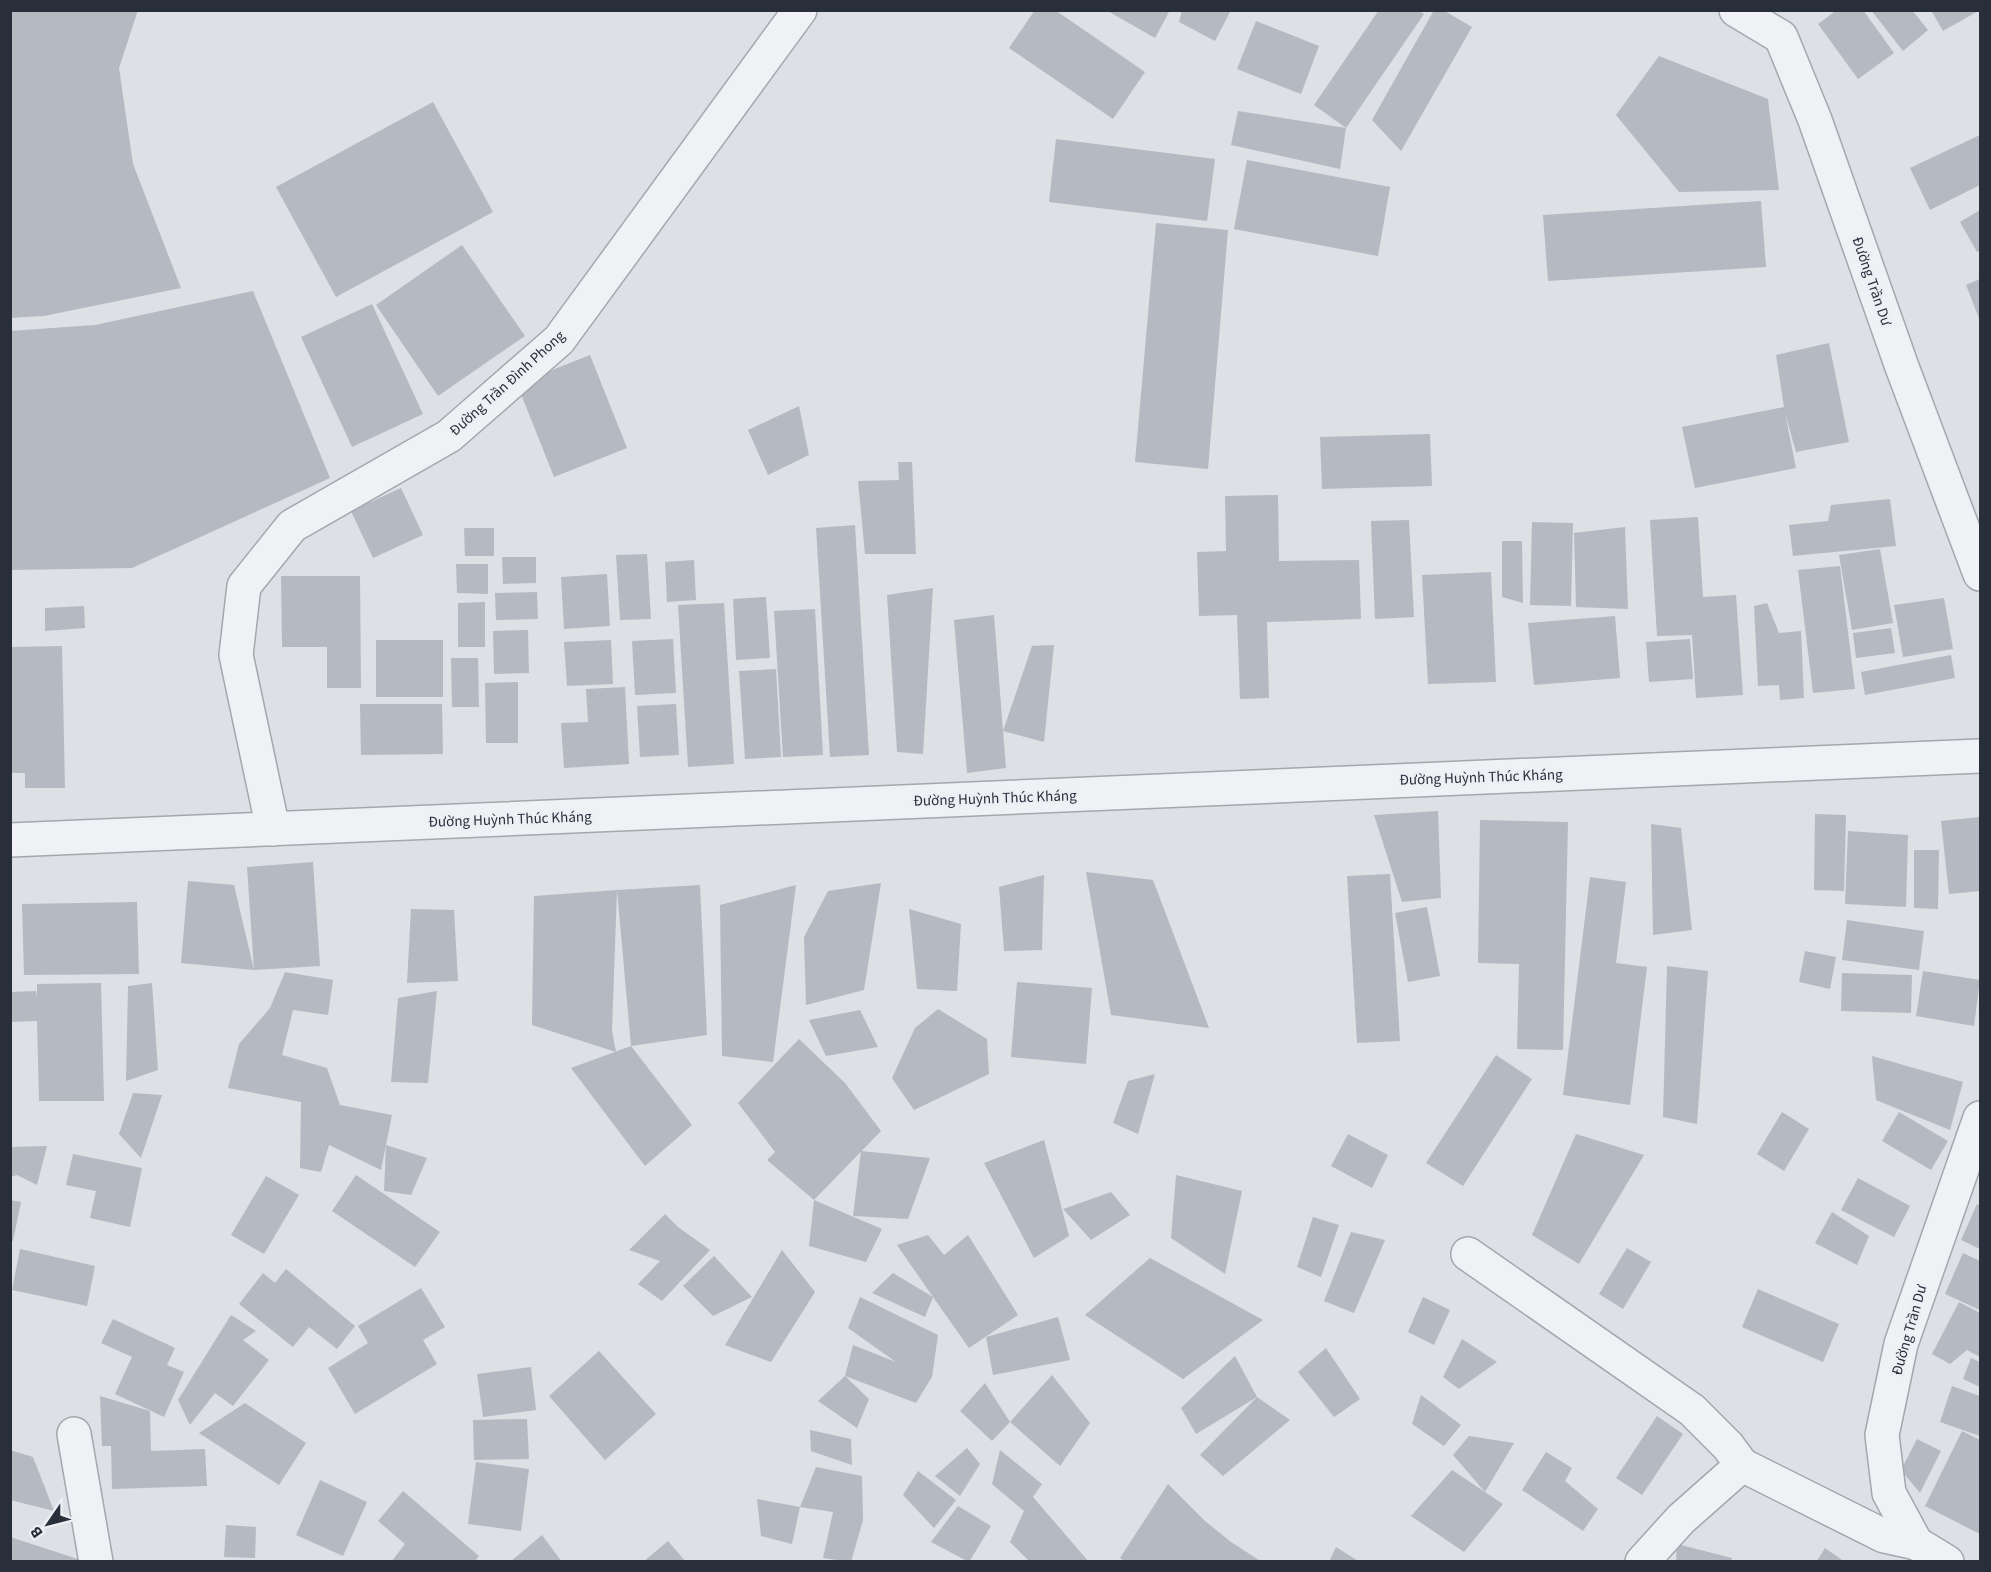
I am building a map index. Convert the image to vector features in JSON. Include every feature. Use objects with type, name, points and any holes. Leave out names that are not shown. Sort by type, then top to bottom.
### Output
[{"type":"street","name":"Đường Trần Đình Phong","points":[[273,829],[236,655],[244,586],[292,526],[449,436],[559,340],[800,10]]},
{"type":"street","name":"Đường Trần Dư","points":[[1736,10],[1781,38],[1815,120],[1902,367],[1980,574]]},
{"type":"street","name":"Đường Huỳnh Thúc Kháng","points":[[10,840],[1980,756]]},
{"type":"street","name":"Đường Trần Dư","points":[[1916,1543],[1889,1493],[1882,1435],[1901,1344],[1980,1118]]},
{"type":"street","points":[[1468,1254],[1692,1410],[1728,1446],[1742,1465],[1884,1536],[1916,1543],[1947,1562]]},
{"type":"street","points":[[74,1434],[96,1562]]},
{"type":"street","points":[[1642,1562],[1681,1519],[1742,1465]]},
{"type":"building","points":[[10,10],[138,10],[119,68],[133,164],[181,288],[44,316],[10,318]]},
{"type":"building","points":[[1035,10],[1055,10],[1145,72],[1113,119],[1009,48]]},
{"type":"building","points":[[1106,10],[1170,10],[1155,38]]},
{"type":"building","points":[[1182,10],[1231,10],[1215,41],[1179,22]]},
{"type":"building","points":[[1379,10],[1419,10],[1424,14],[1346,128],[1314,105]]},
{"type":"building","points":[[1434,10],[1443,10],[1472,27],[1401,151],[1372,120]]},
{"type":"building","points":[[1837,10],[1863,10],[1894,53],[1858,79],[1818,24]]},
{"type":"building","points":[[1871,10],[1912,10],[1928,30],[1903,51]]},
{"type":"building","points":[[1931,10],[1980,10],[1943,31]]},
{"type":"building","points":[[1256,21],[1319,46],[1301,94],[1237,69]]},
{"type":"building","points":[[1659,56],[1768,99],[1779,190],[1679,192],[1616,115]]},
{"type":"building","points":[[433,102],[493,212],[336,297],[276,187]]},
{"type":"building","points":[[1238,111],[1346,128],[1340,169],[1231,145]]},
{"type":"building","points":[[1980,135],[1980,185],[1930,210],[1910,168]]},
{"type":"building","points":[[1056,139],[1215,159],[1207,221],[1049,202]]},
{"type":"building","points":[[1247,160],[1390,187],[1378,256],[1234,229]]},
{"type":"building","points":[[1761,201],[1766,267],[1548,281],[1543,215]]},
{"type":"building","points":[[1980,210],[1980,250],[1977,252],[1960,222]]},
{"type":"building","points":[[1156,223],[1228,230],[1208,469],[1135,462]]},
{"type":"building","points":[[462,245],[525,336],[438,396],[376,305]]},
{"type":"building","points":[[1980,279],[1980,321],[1966,285]]},
{"type":"building","points":[[253,291],[330,478],[132,568],[10,570],[10,331],[95,325]]},
{"type":"building","points":[[372,304],[423,414],[352,447],[301,337]]},
{"type":"building","points":[[1829,343],[1849,442],[1796,452],[1785,413],[1796,468],[1695,488],[1682,427],[1784,407],[1776,355]]},
{"type":"building","points":[[590,355],[627,448],[554,477],[517,384]]},
{"type":"building","points":[[799,406],[809,455],[768,475],[748,430]]},
{"type":"building","points":[[1430,434],[1432,486],[1322,489],[1320,437]]},
{"type":"building","points":[[898,462],[912,462],[916,554],[865,554],[858,481],[899,480]]},
{"type":"building","points":[[401,488],[423,535],[373,558],[351,511]]},
{"type":"building","points":[[1278,495],[1279,561],[1359,560],[1361,619],[1267,622],[1269,698],[1240,699],[1237,615],[1199,616],[1197,552],[1226,551],[1225,496]]},
{"type":"building","points":[[1890,499],[1896,546],[1793,556],[1789,525],[1828,521],[1831,505]]},
{"type":"building","points":[[1698,517],[1703,597],[1736,595],[1743,695],[1696,698],[1692,635],[1657,636],[1650,520]]},
{"type":"building","points":[[1409,520],[1414,617],[1375,619],[1371,521]]},
{"type":"building","points":[[1532,522],[1573,523],[1571,606],[1530,605]]},
{"type":"building","points":[[855,525],[869,755],[830,757],[816,528]]},
{"type":"building","points":[[1625,527],[1628,609],[1576,607],[1574,533]]},
{"type":"building","points":[[464,528],[494,528],[494,556],[465,556]]},
{"type":"building","points":[[1502,541],[1522,541],[1523,603],[1502,597]]},
{"type":"building","points":[[1880,549],[1893,623],[1852,630],[1839,555]]},
{"type":"building","points":[[647,554],[651,619],[620,620],[616,555]]},
{"type":"building","points":[[502,557],[536,557],[536,583],[503,584]]},
{"type":"building","points":[[694,560],[696,600],[667,602],[665,562]]},
{"type":"building","points":[[456,564],[488,564],[488,594],[457,593]]},
{"type":"building","points":[[1840,566],[1855,689],[1813,693],[1798,570]]},
{"type":"building","points":[[1491,572],[1496,682],[1428,684],[1422,575]]},
{"type":"building","points":[[607,574],[610,626],[564,629],[561,577]]},
{"type":"building","points":[[281,576],[360,576],[361,688],[327,688],[327,647],[282,647]]},
{"type":"building","points":[[933,588],[923,754],[897,752],[887,595]]},
{"type":"building","points":[[537,592],[538,619],[496,620],[495,593]]},
{"type":"building","points":[[766,597],[770,658],[736,660],[733,599]]},
{"type":"building","points":[[1944,598],[1953,649],[1903,657],[1894,605]]},
{"type":"building","points":[[485,602],[485,647],[458,647],[458,603]]},
{"type":"building","points":[[724,603],[734,764],[688,767],[678,605]]},
{"type":"building","points":[[1767,603],[1779,633],[1801,631],[1804,698],[1780,700],[1779,685],[1758,686],[1754,606]]},
{"type":"building","points":[[84,606],[85,628],[45,631],[45,608]]},
{"type":"building","points":[[815,609],[823,755],[783,757],[774,611]]},
{"type":"building","points":[[994,615],[1006,768],[967,773],[954,620]]},
{"type":"building","points":[[1615,616],[1620,678],[1534,685],[1528,623]]},
{"type":"building","points":[[1891,628],[1895,653],[1856,658],[1853,633]]},
{"type":"building","points":[[528,630],[529,673],[494,674],[493,631]]},
{"type":"building","points":[[673,639],[676,693],[635,695],[632,641]]},
{"type":"building","points":[[1690,639],[1693,679],[1649,682],[1646,642]]},
{"type":"building","points":[[376,640],[443,640],[443,697],[376,697]]},
{"type":"building","points":[[611,640],[613,684],[567,686],[564,642]]},
{"type":"building","points":[[1054,645],[1044,742],[1003,731],[1032,646]]},
{"type":"building","points":[[62,646],[65,788],[25,788],[25,773],[10,773],[10,647]]},
{"type":"building","points":[[1951,655],[1955,678],[1865,695],[1861,672]]},
{"type":"building","points":[[451,658],[478,658],[479,707],[452,707]]},
{"type":"building","points":[[776,669],[781,757],[745,759],[739,671]]},
{"type":"building","points":[[518,682],[518,743],[486,743],[485,683]]},
{"type":"building","points":[[625,687],[629,764],[564,768],[561,723],[588,722],[586,689]]},
{"type":"building","points":[[360,704],[442,704],[443,754],[361,755]]},
{"type":"building","points":[[676,704],[679,755],[640,757],[637,706]]},
{"type":"building","points":[[1438,811],[1441,898],[1402,902],[1374,815]]},
{"type":"building","points":[[1815,814],[1846,815],[1844,891],[1814,890]]},
{"type":"building","points":[[1980,817],[1980,891],[1949,894],[1941,821]]},
{"type":"building","points":[[1480,820],[1568,822],[1563,1050],[1517,1049],[1519,964],[1478,963]]},
{"type":"building","points":[[1651,824],[1681,828],[1692,930],[1653,935]]},
{"type":"building","points":[[1848,831],[1908,835],[1906,907],[1845,904]]},
{"type":"building","points":[[1914,850],[1939,850],[1938,909],[1914,908]]},
{"type":"building","points":[[313,862],[320,966],[254,970],[247,867]]},
{"type":"building","points":[[1086,872],[1153,880],[1209,1028],[1111,1015]]},
{"type":"building","points":[[1390,874],[1400,1041],[1357,1043],[1347,876]]},
{"type":"building","points":[[1044,875],[1042,950],[1004,951],[999,887]]},
{"type":"building","points":[[1590,877],[1626,882],[1616,963],[1647,967],[1630,1105],[1563,1095]]},
{"type":"building","points":[[188,881],[234,885],[254,970],[181,963]]},
{"type":"building","points":[[881,883],[864,990],[806,1005],[804,937],[828,891]]},
{"type":"building","points":[[700,885],[707,1035],[631,1046],[617,890]]},
{"type":"building","points":[[796,885],[773,1062],[722,1056],[720,905]]},
{"type":"building","points":[[617,890],[612,1031],[616,1052],[532,1025],[534,896]]},
{"type":"building","points":[[137,902],[139,974],[24,975],[22,904]]},
{"type":"building","points":[[1427,907],[1440,976],[1408,982],[1395,913]]},
{"type":"building","points":[[411,909],[454,910],[458,981],[407,983]]},
{"type":"building","points":[[909,909],[961,924],[957,991],[917,989]]},
{"type":"building","points":[[1847,920],[1924,931],[1919,970],[1842,960]]},
{"type":"building","points":[[1805,951],[1836,957],[1830,989],[1799,982]]},
{"type":"building","points":[[1667,966],[1708,971],[1697,1124],[1663,1117]]},
{"type":"building","points":[[1923,971],[1980,980],[1974,1026],[1916,1016]]},
{"type":"building","points":[[285,972],[333,980],[328,1015],[293,1010],[282,1055],[327,1068],[340,1105],[392,1115],[381,1170],[329,1145],[321,1172],[300,1168],[301,1102],[228,1088],[239,1044],[270,1008]]},
{"type":"building","points":[[1842,973],[1912,975],[1911,1013],[1841,1011]]},
{"type":"building","points":[[1017,982],[1092,988],[1086,1064],[1011,1057]]},
{"type":"building","points":[[101,983],[104,1101],[39,1101],[37,1021],[10,1022],[10,992],[36,991],[37,998],[37,984]]},
{"type":"building","points":[[152,983],[158,1070],[126,1081],[128,986]]},
{"type":"building","points":[[437,991],[428,1083],[391,1082],[398,998]]},
{"type":"building","points":[[938,1009],[987,1039],[989,1074],[914,1110],[892,1078],[915,1028]]},
{"type":"building","points":[[860,1010],[878,1047],[826,1056],[809,1020]]},
{"type":"building","points":[[799,1039],[845,1083],[881,1131],[814,1200],[767,1160],[775,1152],[738,1103]]},
{"type":"building","points":[[631,1046],[692,1125],[645,1166],[571,1068]]},
{"type":"building","points":[[1496,1055],[1532,1079],[1463,1186],[1426,1163]]},
{"type":"building","points":[[1872,1056],[1963,1082],[1950,1130],[1876,1100]]},
{"type":"building","points":[[1155,1074],[1138,1134],[1113,1123],[1128,1081]]},
{"type":"building","points":[[133,1093],[162,1095],[141,1158],[119,1134]]},
{"type":"building","points":[[1782,1112],[1809,1129],[1784,1171],[1757,1154]]},
{"type":"building","points":[[1899,1112],[1948,1141],[1931,1170],[1882,1141]]},
{"type":"building","points":[[1348,1134],[1388,1155],[1372,1188],[1331,1166]]},
{"type":"building","points":[[1576,1134],[1644,1155],[1579,1264],[1532,1235]]},
{"type":"building","points":[[1044,1140],[1069,1236],[1034,1258],[984,1163]]},
{"type":"building","points":[[386,1145],[427,1158],[411,1195],[384,1191]]},
{"type":"building","points":[[47,1146],[37,1185],[17,1175],[10,1177],[10,1147]]},
{"type":"building","points":[[861,1151],[930,1158],[908,1219],[853,1216]]},
{"type":"building","points":[[73,1154],[142,1168],[130,1227],[90,1218],[96,1191],[66,1185]]},
{"type":"building","points":[[356,1175],[440,1232],[415,1267],[332,1211]]},
{"type":"building","points":[[1176,1175],[1242,1191],[1225,1274],[1171,1238]]},
{"type":"building","points":[[266,1176],[299,1195],[264,1254],[231,1235]]},
{"type":"building","points":[[1858,1178],[1910,1206],[1894,1237],[1841,1210]]},
{"type":"building","points":[[1111,1192],[1130,1215],[1091,1240],[1063,1209]]},
{"type":"building","points":[[10,1200],[21,1202],[13,1241],[10,1241]]},
{"type":"building","points":[[814,1200],[882,1229],[866,1262],[809,1246]]},
{"type":"building","points":[[1977,1204],[1980,1206],[1980,1249],[1961,1240]]},
{"type":"building","points":[[1832,1212],[1869,1236],[1857,1265],[1815,1243]]},
{"type":"building","points":[[665,1214],[678,1227],[710,1250],[662,1301],[638,1284],[660,1261],[629,1250]]},
{"type":"building","points":[[1313,1217],[1339,1225],[1321,1277],[1297,1267]]},
{"type":"building","points":[[1351,1232],[1385,1240],[1354,1313],[1324,1301]]},
{"type":"building","points":[[928,1235],[944,1255],[968,1235],[1018,1315],[969,1348],[897,1245]]},
{"type":"building","points":[[1627,1248],[1651,1262],[1623,1309],[1599,1294]]},
{"type":"building","points":[[20,1249],[95,1266],[87,1306],[12,1290]]},
{"type":"building","points":[[782,1250],[815,1292],[771,1362],[725,1345]]},
{"type":"building","points":[[1963,1253],[1980,1261],[1980,1310],[1945,1294]]},
{"type":"building","points":[[714,1256],[752,1297],[713,1316],[683,1286]]},
{"type":"building","points":[[1150,1258],[1263,1320],[1183,1379],[1085,1315]]},
{"type":"building","points":[[286,1269],[355,1326],[337,1349],[309,1327],[293,1347],[239,1304],[263,1273],[275,1283]]},
{"type":"building","points":[[893,1273],[933,1297],[925,1317],[872,1293]]},
{"type":"building","points":[[421,1288],[445,1327],[423,1340],[437,1364],[355,1414],[328,1368],[368,1343],[358,1326]]},
{"type":"building","points":[[1758,1289],[1839,1324],[1823,1362],[1742,1327]]},
{"type":"building","points":[[860,1297],[938,1335],[932,1377],[916,1403],[845,1376],[853,1345],[896,1362],[848,1328]]},
{"type":"building","points":[[1423,1297],[1450,1310],[1434,1345],[1408,1332]]},
{"type":"building","points":[[1959,1302],[1980,1313],[1980,1357],[1967,1350],[1950,1364],[1932,1354]]},
{"type":"building","points":[[231,1315],[256,1331],[243,1340],[269,1360],[233,1406],[215,1393],[190,1425],[178,1400]]},
{"type":"building","points":[[1058,1317],[1070,1360],[993,1375],[986,1337]]},
{"type":"building","points":[[113,1319],[175,1348],[167,1365],[184,1372],[164,1417],[115,1394],[132,1357],[101,1343]]},
{"type":"building","points":[[1462,1339],[1497,1362],[1459,1389],[1443,1377]]},
{"type":"building","points":[[1326,1348],[1360,1399],[1334,1417],[1298,1372]]},
{"type":"building","points":[[599,1351],[656,1414],[605,1460],[549,1396]]},
{"type":"building","points":[[1235,1356],[1257,1397],[1196,1434],[1181,1408]]},
{"type":"building","points":[[1971,1358],[1980,1362],[1980,1387],[1963,1379]]},
{"type":"building","points":[[531,1367],[536,1410],[483,1417],[477,1374]]},
{"type":"building","points":[[1052,1375],[1090,1423],[1060,1466],[1010,1422]]},
{"type":"building","points":[[845,1376],[869,1399],[857,1428],[818,1401]]},
{"type":"building","points":[[985,1383],[1010,1422],[992,1441],[960,1411]]},
{"type":"building","points":[[1952,1386],[1980,1396],[1980,1436],[1940,1422]]},
{"type":"building","points":[[1421,1395],[1461,1425],[1444,1446],[1412,1424]]},
{"type":"building","points":[[100,1396],[150,1411],[151,1451],[205,1449],[207,1486],[112,1489],[111,1446],[102,1446]]},
{"type":"building","points":[[1257,1397],[1290,1420],[1223,1476],[1200,1455]]},
{"type":"building","points":[[245,1403],[306,1443],[279,1485],[199,1433]]},
{"type":"building","points":[[1657,1416],[1683,1434],[1642,1495],[1616,1478]]},
{"type":"building","points":[[527,1419],[529,1459],[474,1460],[473,1420]]},
{"type":"building","points":[[810,1430],[851,1439],[852,1465],[811,1451]]},
{"type":"building","points":[[1962,1431],[1980,1440],[1980,1534],[1925,1506]]},
{"type":"building","points":[[1469,1436],[1514,1443],[1485,1492],[1453,1455]]},
{"type":"building","points":[[1917,1439],[1941,1451],[1920,1493],[1901,1470]]},
{"type":"building","points":[[967,1448],[980,1464],[960,1496],[935,1476]]},
{"type":"building","points":[[10,1450],[33,1457],[54,1511],[10,1500]]},
{"type":"building","points":[[1000,1450],[1042,1484],[1033,1497],[1089,1562],[1030,1562],[1010,1542],[1024,1511],[992,1484]]},
{"type":"building","points":[[1546,1452],[1572,1468],[1565,1481],[1598,1509],[1583,1531],[1522,1490]]},
{"type":"building","points":[[476,1462],[529,1469],[521,1531],[468,1524]]},
{"type":"building","points":[[816,1467],[862,1476],[863,1520],[851,1562],[823,1558],[833,1512],[800,1507]]},
{"type":"building","points":[[1452,1470],[1503,1504],[1464,1552],[1411,1516]]},
{"type":"building","points":[[918,1471],[956,1500],[934,1528],[903,1495]]},
{"type":"building","points":[[320,1480],[367,1502],[343,1556],[296,1535]]},
{"type":"building","points":[[1168,1484],[1205,1521],[1231,1542],[1262,1562],[1126,1562],[1120,1558]]},
{"type":"building","points":[[403,1491],[479,1556],[474,1562],[391,1562],[405,1544],[378,1521]]},
{"type":"building","points":[[757,1499],[800,1507],[792,1544],[761,1536]]},
{"type":"building","points":[[958,1506],[991,1526],[969,1562],[931,1542]]},
{"type":"building","points":[[226,1525],[256,1527],[255,1558],[224,1557]]},
{"type":"building","points":[[542,1535],[562,1562],[510,1562]]},
{"type":"building","points":[[10,1537],[84,1561],[84,1562],[10,1562]]},
{"type":"building","points":[[668,1541],[686,1562],[643,1562]]},
{"type":"building","points":[[1677,1544],[1732,1558],[1731,1562],[1676,1562]]},
{"type":"building","points":[[1336,1547],[1360,1562],[1329,1562]]},
{"type":"building","points":[[1825,1548],[1845,1562],[1816,1562]]}]
